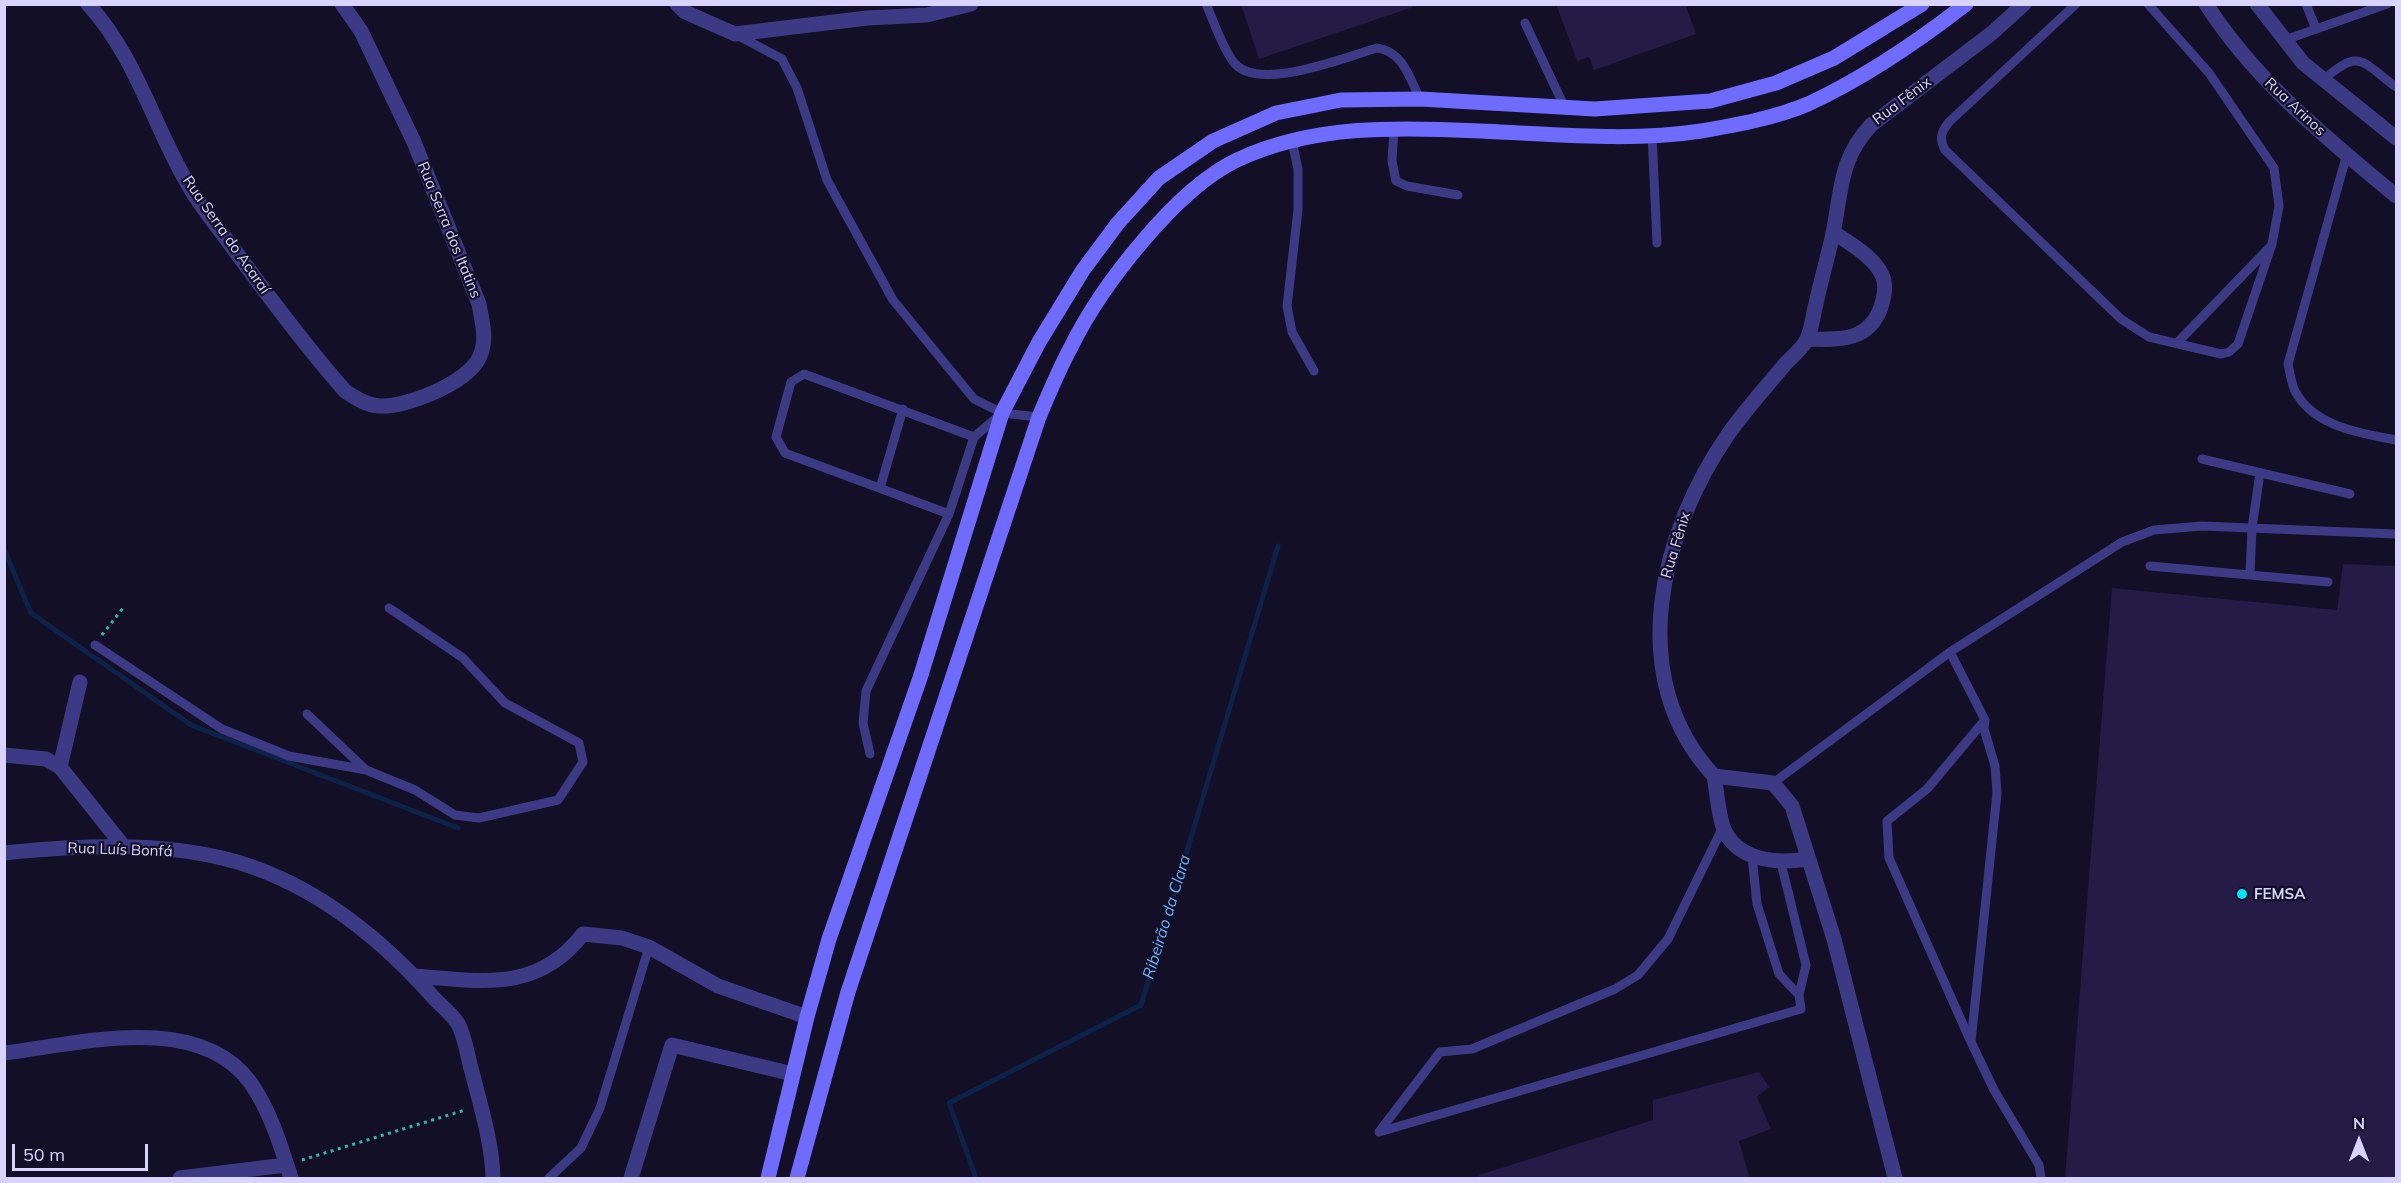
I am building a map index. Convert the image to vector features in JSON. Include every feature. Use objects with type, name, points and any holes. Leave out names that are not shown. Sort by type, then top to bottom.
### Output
[{"type":"main road","points":[[768,1179],[807,1017],[829,939],[920,678],[1002,413],[1039,342],[1083,270],[1118,223],[1159,178],[1213,141],[1276,113],[1341,100],[1420,99],[1565,108],[1642,107],[1710,101],[1776,83],[1834,58],[1922,4]]},
{"type":"main road","points":[[797,1179],[838,1025],[1039,417],[1072,345],[1102,296],[1166,216],[1212,174],[1239,159],[1292,141],[1371,129],[1610,137],[1699,131],[1757,119],[1806,105],[1865,74],[1966,4]]},
{"type":"street","name":"Rua Serra do Acaraí","points":[[88,4],[117,42],[136,73],[176,163],[201,205],[339,385],[362,403],[379,406]]},
{"type":"street","name":"Rua Serra dos Itatins","points":[[342,4],[361,31],[414,142],[479,304],[484,328],[484,343],[479,358],[467,375],[409,402],[379,406]]},
{"type":"street","points":[[677,4],[685,12],[735,34],[867,18],[927,15],[971,4]]},
{"type":"street","name":"Rua Fênix","points":[[1714,776],[1691,750],[1677,724],[1667,690],[1660,651],[1660,612],[1666,569],[1676,533],[1697,483],[1729,432],[1807,339],[1833,232],[1845,164],[1858,139],[1871,124],[1992,33],[2024,4]]},
{"type":"street","name":"Rua Arinos","points":[[2206,4],[2248,61],[2294,109],[2397,196]]},
{"type":"street","points":[[2257,4],[2303,63],[2397,138]]},
{"type":"street","points":[[1807,339],[1849,339],[1862,334],[1872,326],[1883,301],[1885,283],[1875,265],[1833,232]]},
{"type":"street","points":[[60,767],[80,682]]},
{"type":"street","points":[[4,755],[46,759],[60,767],[124,847]]},
{"type":"street","points":[[1807,859],[1781,863],[1752,856],[1731,840],[1724,827],[1714,776],[1773,783],[1792,806],[1834,939],[1895,1179]]},
{"type":"street","name":"Rua Luís Bonfá","points":[[4,853],[54,848],[167,849],[226,859],[277,878],[324,901],[363,928],[415,976],[460,1027],[492,1151],[493,1179]]},
{"type":"street","points":[[415,976],[507,979],[525,976],[546,969],[560,960],[584,934],[622,938],[649,947],[718,986],[807,1017]]},
{"type":"street","points":[[4,1053],[145,1036],[175,1038],[206,1049],[232,1065],[249,1081],[264,1106],[289,1172],[180,1179]]},
{"type":"street","points":[[631,1179],[672,1045],[793,1074]]},
{"type":"lane","points":[[1206,4],[1232,61],[1252,75],[1267,76],[1287,73],[1377,48],[1386,49],[1401,61],[1420,99]]},
{"type":"lane","points":[[2076,4],[1949,122],[1943,130],[1941,143],[1945,150],[2121,319],[2150,337],[2222,354],[2234,349],[2272,244],[2279,206],[2274,168],[2209,74],[2148,4]]},
{"type":"lane","points":[[2306,4],[2316,29]]},
{"type":"lane","points":[[2285,40],[2387,4]]},
{"type":"lane","points":[[1525,23],[1565,108]]},
{"type":"lane","points":[[735,34],[782,59],[797,88],[827,180],[893,300],[974,399],[1002,413],[1039,417]]},
{"type":"lane","points":[[2323,80],[2343,63],[2355,61],[2364,63],[2397,87]]},
{"type":"lane","points":[[1394,129],[1392,161],[1396,180],[1407,186],[1458,195]]},
{"type":"lane","points":[[1652,134],[1657,243]]},
{"type":"lane","points":[[1292,141],[1298,169],[1298,210],[1287,306],[1292,332],[1314,371]]},
{"type":"lane","points":[[2347,154],[2288,363],[2295,390],[2313,413],[2345,429],[2397,440]]},
{"type":"lane","points":[[2177,343],[2272,244]]},
{"type":"lane","points":[[949,514],[785,453],[776,437],[791,382],[804,374],[974,437]]},
{"type":"lane","points":[[880,488],[903,409]]},
{"type":"lane","points":[[870,754],[863,723],[866,691],[949,514],[974,437],[1002,413]]},
{"type":"lane","points":[[2202,459],[2350,494]]},
{"type":"lane","points":[[2250,574],[2252,528],[2260,473]]},
{"type":"lane","points":[[1773,783],[1950,652],[2122,542],[2154,530],[2202,526],[2397,534]]},
{"type":"lane","points":[[2150,566],[2328,582]]},
{"type":"lane","points":[[95,645],[222,729],[289,756],[366,770],[415,790],[455,815],[479,818],[558,800],[584,762],[579,742],[505,703],[463,658],[389,608]]},
{"type":"lane","points":[[1950,652],[1985,720],[1984,729],[1995,766],[1997,793],[1971,1042]]},
{"type":"lane","points":[[307,714],[366,770]]},
{"type":"lane","points":[[1985,720],[1927,789],[1887,821],[1889,858],[1971,1042],[1994,1090],[2039,1164],[2041,1179]]},
{"type":"lane","points":[[1724,827],[1668,939],[1638,975],[1615,989],[1472,1049],[1440,1052],[1379,1132],[1801,1009],[1799,995],[1806,965],[1781,863]]},
{"type":"lane","points":[[1752,856],[1757,904],[1779,974],[1799,995]]},
{"type":"lane","points":[[549,1179],[581,1148],[600,1108],[649,947]]},
{"type":"path","points":[[95,645],[123,608]]},
{"type":"path","points":[[289,1172],[386,1136],[480,1106]]},
{"type":"building","points":[[1241,4],[1412,4],[1413,7],[1259,59]]},
{"type":"building","points":[[1556,4],[1685,4],[1696,34],[1594,70],[1589,57],[1577,61]]},
{"type":"building","name":"FEMSA","points":[[2343,564],[2397,566],[2397,1179],[2065,1179],[2112,588],[2337,610]]},
{"type":"building","points":[[1759,1072],[1769,1087],[1757,1097],[1771,1129],[1739,1141],[1750,1179],[1480,1179],[1479,1175],[1653,1120],[1653,1100]]},
{"type":"waterway","name":"Ribeirão da Clara","points":[[976,1178],[949,1103],[1141,1005],[1278,546]]},
{"type":"waterway","points":[[4,549],[31,613],[191,725],[458,828]]},
{"type":"place","name":"FEMSA","points":[[2242,894]]}]
